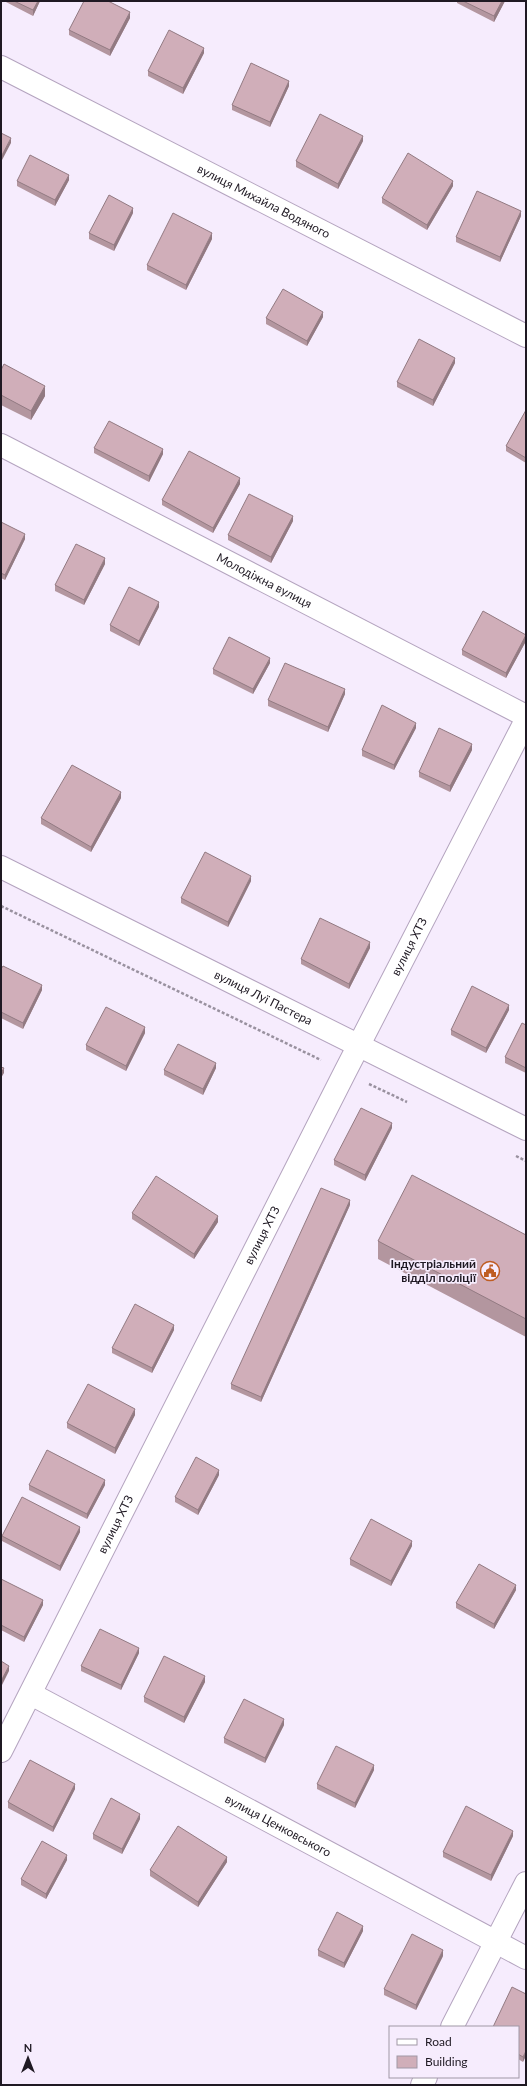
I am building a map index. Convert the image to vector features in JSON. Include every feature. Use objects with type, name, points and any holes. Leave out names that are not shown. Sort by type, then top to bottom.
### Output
[{"type":"street","name":"вулиця Михайла Водяного","points":[[1,67],[526,336]]},
{"type":"street","name":"Молодіжна вулиця","points":[[1,445],[526,716]]},
{"type":"street","name":"вулиця ХТЗ","points":[[1,1751],[345,1072],[526,720]]},
{"type":"street","name":"вулиця Луї Пастера","points":[[1,868],[526,1129]]},
{"type":"street","name":"вулиця Ценковського","points":[[31,1694],[526,1958]]},
{"type":"street","points":[[453,2026],[526,1883]]},
{"type":"path","points":[[1,906],[408,1102]]},
{"type":"path","points":[[512,1154],[526,1161]]},
{"type":"building","points":[[14,1],[38,1],[33,10]]},
{"type":"building","points":[[84,1],[108,1],[130,12],[110,50],[69,30]]},
{"type":"building","points":[[463,1],[502,1],[494,16]]},
{"type":"building","points":[[169,30],[204,48],[183,88],[148,71]]},
{"type":"building","points":[[251,63],[289,81],[270,122],[232,105]]},
{"type":"building","points":[[320,114],[363,136],[338,184],[296,161]]},
{"type":"building","points":[[1,133],[11,138],[1,157]]},
{"type":"building","points":[[408,153],[453,181],[427,225],[382,198]]},
{"type":"building","points":[[30,155],[69,175],[55,200],[17,181]]},
{"type":"building","points":[[477,191],[521,211],[500,257],[456,237]]},
{"type":"building","points":[[109,195],[133,208],[114,245],[89,233]]},
{"type":"building","points":[[173,213],[212,233],[186,285],[147,265]]},
{"type":"building","points":[[283,289],[323,312],[307,341],[266,318]]},
{"type":"building","points":[[419,339],[455,358],[433,400],[397,382]]},
{"type":"building","points":[[4,364],[45,386],[31,411],[1,395],[1,370]]},
{"type":"building","points":[[526,410],[526,458],[506,446]]},
{"type":"building","points":[[109,421],[163,449],[149,476],[94,448]]},
{"type":"building","points":[[189,451],[240,478],[213,528],[162,500]]},
{"type":"building","points":[[249,494],[293,516],[271,557],[228,535]]},
{"type":"building","points":[[1,522],[25,534],[5,575],[1,573]]},
{"type":"building","points":[[76,544],[105,558],[84,600],[55,585]]},
{"type":"building","points":[[129,587],[159,602],[139,641],[110,625]]},
{"type":"building","points":[[483,611],[526,635],[506,673],[462,650]]},
{"type":"building","points":[[229,637],[270,658],[253,689],[213,669]]},
{"type":"building","points":[[285,663],[345,689],[328,727],[268,700]]},
{"type":"building","points":[[382,705],[416,723],[394,765],[362,750]]},
{"type":"building","points":[[439,728],[472,744],[450,786],[419,772]]},
{"type":"building","points":[[72,765],[121,792],[91,847],[41,818]]},
{"type":"building","points":[[205,852],[251,876],[228,922],[181,898]]},
{"type":"building","points":[[320,918],[370,942],[349,984],[301,959]]},
{"type":"building","points":[[3,966],[42,985],[23,1023],[1,1012],[1,969]]},
{"type":"building","points":[[472,986],[509,1005],[486,1048],[451,1030]]},
{"type":"building","points":[[106,1007],[145,1027],[126,1066],[86,1045]]},
{"type":"building","points":[[522,1023],[526,1025],[526,1068],[505,1057]]},
{"type":"building","points":[[178,1044],[216,1063],[203,1089],[164,1070]]},
{"type":"building","points":[[361,1108],[392,1123],[365,1175],[334,1160]]},
{"type":"building","points":[[412,1175],[526,1235],[526,1319],[378,1241]]},
{"type":"building","points":[[156,1176],[218,1216],[194,1254],[132,1213]]},
{"type":"building","points":[[321,1188],[350,1200],[261,1397],[231,1384]]},
{"type":"building","points":[[135,1304],[174,1325],[152,1368],[112,1348]]},
{"type":"building","points":[[88,1384],[135,1409],[115,1448],[67,1423]]},
{"type":"building","points":[[47,1450],[105,1480],[87,1514],[29,1485]]},
{"type":"building","points":[[196,1457],[219,1470],[198,1510],[175,1497]]},
{"type":"building","points":[[22,1497],[80,1527],[60,1566],[2,1536]]},
{"type":"building","points":[[371,1519],[412,1541],[391,1581],[350,1559]]},
{"type":"building","points":[[479,1564],[516,1585],[494,1624],[456,1603]]},
{"type":"building","points":[[1,1579],[43,1600],[24,1637],[1,1625]]},
{"type":"building","points":[[100,1629],[139,1648],[121,1685],[81,1666]]},
{"type":"building","points":[[164,1656],[205,1676],[184,1717],[144,1697]]},
{"type":"building","points":[[1,1661],[9,1666],[1,1681]]},
{"type":"building","points":[[244,1699],[284,1719],[265,1758],[224,1738]]},
{"type":"building","points":[[336,1746],[374,1765],[355,1803],[317,1784]]},
{"type":"building","points":[[30,1760],[75,1784],[53,1827],[8,1802]]},
{"type":"building","points":[[111,1798],[140,1814],[122,1849],[93,1834]]},
{"type":"building","points":[[466,1806],[513,1831],[491,1875],[443,1852]]},
{"type":"building","points":[[178,1826],[227,1857],[198,1902],[150,1870]]},
{"type":"building","points":[[42,1841],[67,1855],[46,1894],[21,1879]]},
{"type":"building","points":[[337,1912],[363,1926],[344,1963],[318,1950]]},
{"type":"building","points":[[412,1934],[443,1950],[416,2005],[384,1989]]},
{"type":"building","points":[[512,1987],[526,1994],[526,2051],[523,2057],[519,2055],[519,2026],[493,2026]]},
{"type":"place","name":"Індустріальний відділ поліції","points":[[490,1271]]}]
